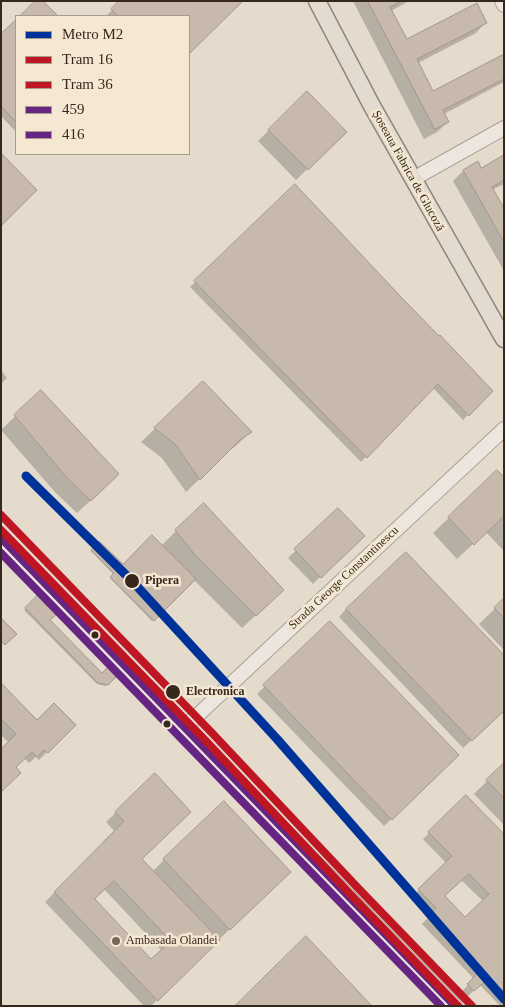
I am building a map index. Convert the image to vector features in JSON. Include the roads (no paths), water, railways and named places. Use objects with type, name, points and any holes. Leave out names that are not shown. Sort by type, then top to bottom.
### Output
[{"type":"main road","name":"Șoseaua Fabrica de Glucoză","points":[[317,1],[372,106],[504,339]]},
{"type":"main road","name":"Șoseaua Fabrica de Glucoză","points":[[329,1],[422,174],[504,317]]},
{"type":"street","points":[[502,1],[504,5]]},
{"type":"street","points":[[422,174],[504,128]]},
{"type":"street","name":"Strada George Constantinescu","points":[[185,727],[504,429]]},
{"type":"street","points":[[1,538],[455,1006]]},
{"type":"metro line","name":"M2","points":[[26,476],[133,582],[277,739],[504,999]]},
{"type":"tram line","name":"16","points":[[1,515],[472,1006]]},
{"type":"tram line","name":"36","points":[[1,530],[205,740],[458,1006]]},
{"type":"place","name":"Pipera","points":[[132,581]]},
{"type":"place","name":"Electronica","points":[[173,692]]},
{"type":"place","name":"Ambasada Olandei","points":[[116,941]]}]
